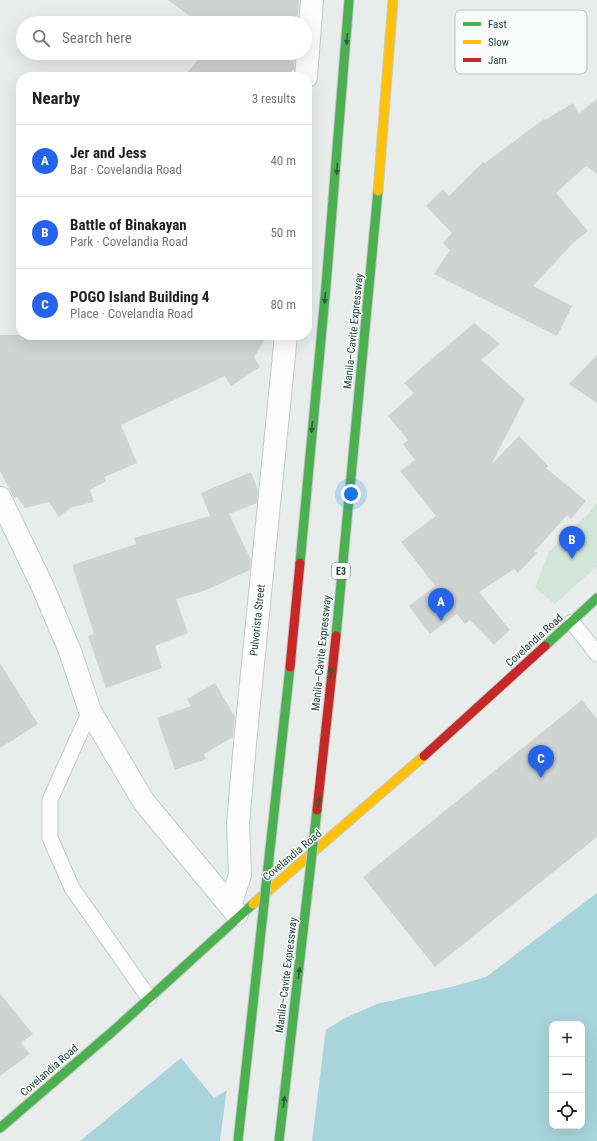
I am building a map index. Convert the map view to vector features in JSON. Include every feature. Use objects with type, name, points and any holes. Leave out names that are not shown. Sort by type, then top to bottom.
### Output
[{"type":"main road","points":[[238,1141],[275,824],[336,178],[349,0]]},
{"type":"main road","name":"Manila–Cavite Expressway","points":[[279,1141],[318,809],[379,186],[393,0]]},
{"type":"main road","name":"Covelandia Road","points":[[0,1128],[149,998],[234,910],[389,788],[597,598]]},
{"type":"street","points":[[311,16],[312,0]]},
{"type":"street","points":[[306,72],[307,60]]},
{"type":"street","name":"Pulvorista Street","points":[[234,910],[240,875],[238,824],[245,743],[285,340]]},
{"type":"street","points":[[0,498],[42,585],[70,651],[90,711],[144,802],[234,910]]},
{"type":"lane","points":[[572,622],[597,654]]},
{"type":"lane","points":[[90,711],[50,800],[50,838],[72,888],[149,998]]},
{"type":"green space","points":[[597,503],[597,566],[555,604],[535,587],[549,552],[588,514]]},
{"type":"water","points":[[597,893],[597,1141],[80,1141],[181,1058],[214,1098],[345,1018],[377,1004],[455,986],[486,977]]},
{"type":"pier","points":[[326,1028],[312,1141],[220,1141],[227,1087]]},
{"type":"building","points":[[168,0],[299,0],[297,16],[190,16]]},
{"type":"building","points":[[197,60],[295,60],[294,69],[291,72],[188,72]]},
{"type":"building","points":[[597,99],[597,174],[586,166],[556,193],[588,231],[573,243],[533,286],[572,306],[557,336],[434,274],[450,250],[443,243],[452,233],[426,206],[443,189],[449,196],[483,162],[485,163],[544,119],[545,120],[573,103],[579,113]]},
{"type":"building","points":[[474,323],[500,344],[481,360],[525,399],[491,465],[519,436],[548,466],[546,468],[586,501],[571,519],[567,515],[535,551],[537,553],[518,573],[514,569],[479,592],[510,630],[494,645],[470,620],[465,624],[457,614],[430,634],[409,606],[435,586],[401,542],[436,516],[400,471],[415,460],[403,444],[408,440],[388,416],[414,393],[404,383]]},
{"type":"building","points":[[0,335],[16,335],[16,340],[265,340],[254,357],[260,367],[231,386],[225,376],[121,425],[137,463],[104,477],[106,481],[90,490],[94,502],[72,507],[59,517],[49,502],[25,508],[17,497],[14,498],[0,471]]},
{"type":"building","points":[[597,355],[597,403],[569,384]]},
{"type":"building","points":[[251,472],[258,490],[257,503],[229,514],[251,560],[250,570],[204,591],[176,599],[188,633],[155,646],[162,668],[106,688],[88,636],[94,634],[72,565],[136,544],[134,538],[210,516],[201,493]]},
{"type":"building","points":[[0,663],[38,724],[0,748]]},
{"type":"building","points":[[215,683],[235,717],[233,737],[204,754],[206,759],[175,770],[157,718],[191,706],[187,699]]},
{"type":"building","points":[[582,700],[597,719],[597,837],[435,967],[363,877]]},
{"type":"building","points":[[0,994],[33,1034],[21,1043],[30,1054],[0,1076]]},
{"type":"traffic: fast","points":[[300,563],[326,286],[349,0]]},
{"type":"traffic: fast","points":[[336,636],[378,191]]},
{"type":"traffic: fast","points":[[545,646],[597,598]]},
{"type":"traffic: fast","points":[[238,1141],[290,667]]},
{"type":"traffic: fast","points":[[279,1141],[317,810]]},
{"type":"traffic: fast","points":[[0,1128],[112,1032],[253,904]]},
{"type":"traffic: slow","points":[[378,191],[393,0]]},
{"type":"traffic: slow","points":[[253,904],[424,756]]},
{"type":"traffic: jam","points":[[290,667],[300,563]]},
{"type":"traffic: jam","points":[[317,810],[336,636]]},
{"type":"traffic: jam","points":[[424,756],[545,646]]},
{"type":"place","name":"Battle of Binakayan","points":[[572,559]]},
{"type":"place","name":"Jer and Jess","points":[[441,621]]},
{"type":"place","name":"POGO Island Building 4","points":[[541,778]]}]
